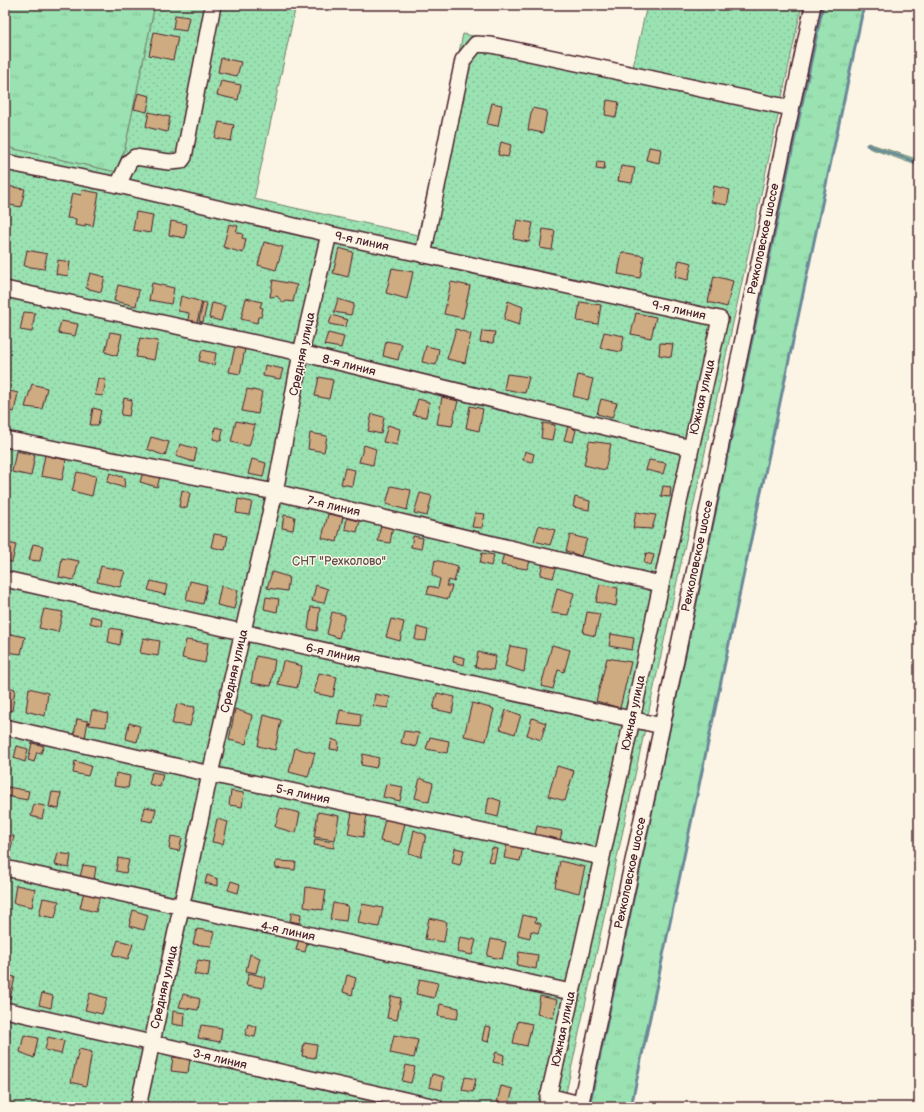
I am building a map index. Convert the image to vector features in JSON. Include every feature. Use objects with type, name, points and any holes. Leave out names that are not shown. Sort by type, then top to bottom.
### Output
[{"type":"street","points":[[118,185],[128,162],[135,158],[169,162],[181,160],[184,157],[213,5]]},
{"type":"street","name":"Рехколовское шоссе","points":[[580,1106],[662,726],[813,5]]},
{"type":"street","points":[[423,255],[463,60],[476,44],[491,45],[791,108]]},
{"type":"street","name":"9-я линия","points":[[5,162],[118,185],[423,255],[720,319]]},
{"type":"street","name":"Средняя улица","points":[[138,1107],[150,1043],[182,908],[210,774],[244,633],[275,492],[301,353],[329,234]]},
{"type":"street","name":"8-я линия","points":[[5,289],[301,353],[690,448]]},
{"type":"street","name":"Южная улица","points":[[547,1102],[602,857],[690,448],[720,319]]},
{"type":"street","name":"7-я линия","points":[[5,439],[275,492],[660,584]]},
{"type":"street","name":"6-я линия","points":[[5,579],[632,718],[662,726]]},
{"type":"street","name":"5-я линия","points":[[5,727],[210,774],[602,857]]},
{"type":"street","name":"4-я линия","points":[[5,868],[571,992]]},
{"type":"street","name":"3-я линия","points":[[5,1010],[436,1107]]},
{"type":"street","points":[[547,1102],[580,1106]]},
{"type":"green space","points":[[5,5],[155,5],[125,148],[116,172],[5,147]]},
{"type":"green space","name":"СНТ \"Рехколово\"","points":[[155,5],[296,5],[254,199],[418,235],[463,34],[633,67],[647,5],[802,5],[563,1107],[5,1107],[5,147],[116,172],[125,148]]},
{"type":"green space","points":[[823,5],[864,5],[631,1107],[589,1107]]},
{"type":"green space","points":[[868,143],[919,160],[919,166],[869,148],[867,146]]},
{"type":"building","points":[[175,15],[189,17],[186,31],[173,29]]},
{"type":"building","points":[[154,32],[178,37],[173,60],[149,55]]},
{"type":"building","points":[[221,58],[241,62],[237,76],[218,72]]},
{"type":"building","points":[[221,81],[241,85],[238,100],[217,95]]},
{"type":"building","points":[[138,93],[150,96],[147,112],[134,109]]},
{"type":"building","points":[[607,100],[619,102],[616,117],[605,115]]},
{"type":"building","points":[[492,103],[502,105],[498,126],[487,124]]},
{"type":"building","points":[[532,108],[547,111],[543,133],[528,130]]},
{"type":"building","points":[[149,112],[170,117],[167,132],[146,127]]},
{"type":"building","points":[[219,122],[234,125],[231,141],[215,138]]},
{"type":"building","points":[[501,142],[511,145],[508,157],[498,155]]},
{"type":"building","points":[[649,147],[661,149],[659,163],[646,160]]},
{"type":"building","points":[[597,161],[605,162],[604,170],[596,169]]},
{"type":"building","points":[[621,166],[635,168],[632,183],[618,181]]},
{"type":"building","points":[[6,186],[25,189],[21,207],[5,204]]},
{"type":"building","points":[[714,186],[730,190],[727,205],[711,202]]},
{"type":"building","points":[[82,190],[99,193],[93,226],[85,224],[85,227],[75,225],[76,219],[67,218],[72,193],[81,195]]},
{"type":"building","points":[[136,212],[153,215],[150,233],[133,230]]},
{"type":"building","points":[[517,220],[533,223],[529,242],[513,239]]},
{"type":"building","points":[[171,221],[187,224],[185,238],[169,235]]},
{"type":"building","points":[[229,224],[238,226],[236,232],[243,234],[242,238],[246,239],[243,253],[223,247]]},
{"type":"building","points":[[543,229],[555,231],[552,250],[540,248]]},
{"type":"building","points":[[264,242],[283,247],[276,270],[258,265]]},
{"type":"building","points":[[339,248],[353,252],[348,277],[333,273]]},
{"type":"building","points":[[27,250],[47,254],[44,269],[24,266]]},
{"type":"building","points":[[622,252],[644,256],[640,278],[618,274]]},
{"type":"building","points":[[58,260],[70,262],[68,276],[56,274]]},
{"type":"building","points":[[679,260],[692,263],[688,280],[675,277]]},
{"type":"building","points":[[392,268],[413,272],[407,299],[386,293]]},
{"type":"building","points":[[90,273],[105,277],[101,292],[86,288]]},
{"type":"building","points":[[714,276],[733,281],[727,307],[708,302]]},
{"type":"building","points":[[273,280],[297,285],[293,302],[287,301],[283,303],[277,296],[270,297]]},
{"type":"building","points":[[451,282],[470,286],[463,318],[444,314]]},
{"type":"building","points":[[152,283],[174,288],[171,304],[149,300]]},
{"type":"building","points":[[118,285],[139,290],[136,306],[114,301]]},
{"type":"building","points":[[181,296],[202,302],[197,322],[188,320],[189,313],[178,311]]},
{"type":"building","points":[[246,298],[262,302],[260,307],[263,308],[261,317],[258,317],[257,323],[241,319]]},
{"type":"building","points":[[338,299],[354,304],[351,315],[334,312]]},
{"type":"building","points":[[508,301],[523,307],[519,325],[504,320]]},
{"type":"building","points":[[203,302],[207,304],[203,322],[199,321]]},
{"type":"building","points":[[580,302],[601,305],[598,324],[577,321]]},
{"type":"building","points":[[212,303],[225,306],[221,321],[209,318]]},
{"type":"building","points":[[24,312],[35,313],[32,332],[20,330]]},
{"type":"building","points":[[636,313],[656,317],[651,338],[631,334]]},
{"type":"building","points":[[332,315],[348,320],[345,327],[329,324]]},
{"type":"building","points":[[61,321],[78,324],[75,336],[58,333]]},
{"type":"building","points":[[456,329],[471,334],[465,363],[447,359]]},
{"type":"building","points":[[482,331],[495,332],[493,343],[480,342]]},
{"type":"building","points":[[110,332],[122,334],[117,356],[105,352]]},
{"type":"building","points":[[604,332],[624,336],[621,352],[600,348]]},
{"type":"building","points":[[328,333],[344,337],[341,348],[324,345]]},
{"type":"building","points":[[140,338],[158,341],[154,360],[136,357]]},
{"type":"building","points":[[386,341],[402,344],[398,360],[383,356]]},
{"type":"building","points":[[660,343],[673,344],[671,357],[659,355]]},
{"type":"building","points":[[426,346],[439,349],[436,365],[422,362]]},
{"type":"building","points":[[235,347],[245,349],[240,374],[229,372]]},
{"type":"building","points":[[202,350],[216,353],[214,365],[199,361]]},
{"type":"building","points":[[265,365],[283,369],[280,379],[263,376]]},
{"type":"building","points":[[507,374],[529,377],[525,393],[504,389]]},
{"type":"building","points":[[578,375],[593,379],[588,400],[573,396]]},
{"type":"building","points":[[319,377],[333,380],[329,399],[315,396]]},
{"type":"building","points":[[98,378],[106,380],[103,396],[95,395]]},
{"type":"building","points":[[32,384],[47,388],[42,409],[25,407]]},
{"type":"building","points":[[247,389],[262,392],[258,414],[242,411]]},
{"type":"building","points":[[5,390],[18,393],[14,412],[5,410]]},
{"type":"building","points":[[442,397],[458,401],[452,426],[437,424]]},
{"type":"building","points":[[124,398],[132,400],[129,416],[121,415]]},
{"type":"building","points":[[418,399],[429,402],[426,417],[413,415]]},
{"type":"building","points":[[601,399],[617,403],[612,418],[597,414]]},
{"type":"building","points":[[470,406],[483,409],[479,431],[466,428]]},
{"type":"building","points":[[93,408],[101,410],[98,425],[90,425]]},
{"type":"building","points":[[372,414],[384,417],[381,434],[368,431]]},
{"type":"building","points":[[236,421],[255,425],[249,446],[231,442]]},
{"type":"building","points":[[543,423],[555,425],[552,440],[541,438]]},
{"type":"building","points":[[388,425],[400,429],[397,445],[383,442]]},
{"type":"building","points":[[568,426],[576,430],[573,442],[564,440]]},
{"type":"building","points":[[215,427],[223,429],[221,441],[213,439]]},
{"type":"building","points":[[310,433],[327,436],[324,452],[308,449]]},
{"type":"building","points":[[151,437],[169,442],[165,456],[147,449]]},
{"type":"building","points":[[589,441],[611,444],[605,470],[584,465]]},
{"type":"building","points":[[180,444],[197,449],[194,462],[176,456]]},
{"type":"building","points":[[364,445],[376,449],[373,465],[359,462]]},
{"type":"building","points":[[16,451],[35,455],[31,476],[12,472]]},
{"type":"building","points":[[525,451],[534,454],[532,462],[523,460]]},
{"type":"building","points":[[45,455],[66,460],[62,480],[41,476]]},
{"type":"building","points":[[252,459],[266,463],[263,477],[248,474]]},
{"type":"building","points":[[649,460],[666,463],[663,474],[646,470]]},
{"type":"building","points":[[345,468],[355,470],[352,486],[341,484]]},
{"type":"building","points":[[144,469],[161,474],[157,487],[140,482]]},
{"type":"building","points":[[77,472],[96,476],[92,496],[72,491]]},
{"type":"building","points":[[110,473],[125,478],[124,488],[107,482]]},
{"type":"building","points":[[391,486],[411,490],[407,510],[386,504]]},
{"type":"building","points":[[663,486],[671,487],[670,497],[661,496]]},
{"type":"building","points":[[182,490],[190,493],[187,508],[179,507]]},
{"type":"building","points":[[420,493],[432,496],[427,516],[414,513]]},
{"type":"building","points":[[575,497],[590,501],[589,510],[573,507]]},
{"type":"building","points":[[238,499],[252,502],[249,515],[236,513]]},
{"type":"building","points":[[636,512],[656,515],[652,529],[633,528]]},
{"type":"building","points":[[475,513],[485,514],[482,528],[472,527]]},
{"type":"building","points":[[328,514],[343,517],[337,542],[322,538]]},
{"type":"building","points":[[284,515],[295,517],[293,530],[282,528]]},
{"type":"building","points":[[347,518],[360,521],[357,532],[345,529]]},
{"type":"building","points":[[381,524],[393,526],[390,543],[378,541]]},
{"type":"building","points":[[539,525],[555,530],[550,545],[534,541]]},
{"type":"building","points":[[214,534],[228,536],[225,550],[211,547]]},
{"type":"building","points":[[570,535],[587,539],[581,556],[566,551]]},
{"type":"building","points":[[413,536],[423,538],[421,549],[411,547]]},
{"type":"building","points":[[5,542],[16,545],[12,562],[5,561]]},
{"type":"building","points":[[33,544],[43,546],[40,561],[29,560]]},
{"type":"building","points":[[482,553],[494,555],[491,566],[480,563]]},
{"type":"building","points":[[504,553],[531,559],[527,569],[501,565]]},
{"type":"building","points":[[646,553],[654,555],[651,565],[644,563]]},
{"type":"building","points":[[62,558],[79,561],[74,580],[59,577]]},
{"type":"building","points":[[435,560],[458,566],[454,582],[449,580],[446,586],[452,586],[448,599],[427,594],[429,586],[438,588],[440,579],[432,575]]},
{"type":"building","points":[[544,560],[558,563],[553,578],[540,575]]},
{"type":"building","points":[[101,566],[125,571],[120,587],[97,582]]},
{"type":"building","points":[[272,572],[289,577],[287,591],[267,588]]},
{"type":"building","points":[[151,581],[167,585],[165,595],[148,590]]},
{"type":"building","points":[[190,581],[207,585],[203,604],[186,600]]},
{"type":"building","points":[[600,584],[618,588],[616,606],[596,602]]},
{"type":"building","points":[[316,585],[328,589],[324,603],[312,601]]},
{"type":"building","points":[[221,586],[238,590],[234,609],[217,605]]},
{"type":"building","points":[[557,588],[574,593],[568,615],[551,613]]},
{"type":"building","points":[[266,597],[279,599],[277,612],[264,609]]},
{"type":"building","points":[[311,607],[320,608],[317,631],[308,629]]},
{"type":"building","points":[[44,609],[63,612],[58,632],[39,628]]},
{"type":"building","points":[[332,612],[345,615],[339,638],[327,634]]},
{"type":"building","points":[[587,612],[600,614],[595,636],[583,633]]},
{"type":"building","points":[[91,616],[102,619],[101,626],[90,623]]},
{"type":"building","points":[[391,619],[404,622],[400,641],[386,637]]},
{"type":"building","points":[[417,627],[428,630],[426,641],[415,640]]},
{"type":"building","points":[[110,628],[122,630],[120,645],[108,642]]},
{"type":"building","points":[[11,634],[25,637],[21,654],[7,652]]},
{"type":"building","points":[[611,634],[634,638],[632,650],[609,646]]},
{"type":"building","points":[[143,638],[160,641],[158,656],[140,653]]},
{"type":"building","points":[[186,640],[208,643],[205,663],[182,658]]},
{"type":"building","points":[[552,645],[570,650],[564,672],[558,670],[553,689],[541,686]]},
{"type":"building","points":[[510,646],[527,649],[524,672],[505,666]]},
{"type":"building","points":[[478,652],[496,656],[493,670],[475,667]]},
{"type":"building","points":[[454,655],[465,658],[464,665],[453,662]]},
{"type":"building","points":[[256,656],[275,660],[271,686],[251,683]]},
{"type":"building","points":[[607,658],[631,662],[620,708],[596,701]]},
{"type":"building","points":[[283,661],[302,666],[297,688],[278,684]]},
{"type":"building","points":[[319,673],[337,677],[333,697],[314,693]]},
{"type":"building","points":[[5,686],[15,689],[12,711],[5,710]]},
{"type":"building","points":[[29,688],[48,693],[45,716],[26,711]]},
{"type":"building","points":[[437,693],[455,697],[452,713],[433,709]]},
{"type":"building","points":[[375,694],[390,697],[388,708],[373,706]]},
{"type":"building","points":[[472,703],[494,709],[486,741],[464,736]]},
{"type":"building","points":[[177,704],[195,707],[190,726],[172,724]]},
{"type":"building","points":[[235,709],[252,715],[246,744],[229,740]]},
{"type":"building","points":[[92,710],[108,714],[106,727],[89,725]]},
{"type":"building","points":[[340,710],[361,714],[360,727],[337,724]]},
{"type":"building","points":[[506,710],[521,715],[515,734],[500,729]]},
{"type":"building","points":[[264,715],[281,720],[275,750],[258,746]]},
{"type":"building","points":[[532,718],[546,723],[541,740],[527,735]]},
{"type":"building","points":[[77,719],[88,721],[85,738],[74,735]]},
{"type":"building","points":[[129,723],[140,726],[137,742],[126,739]]},
{"type":"building","points":[[404,731],[419,733],[416,747],[401,743]]},
{"type":"building","points":[[430,737],[449,741],[447,753],[426,749]]},
{"type":"building","points":[[332,739],[339,742],[338,750],[330,749]]},
{"type":"building","points":[[32,743],[44,746],[41,753],[37,752],[34,762],[28,760]]},
{"type":"building","points":[[17,746],[28,749],[25,762],[14,758]]},
{"type":"building","points":[[295,748],[315,753],[308,777],[289,772]]},
{"type":"building","points":[[363,754],[379,758],[376,768],[361,765]]},
{"type":"building","points":[[75,761],[91,766],[88,776],[73,773]]},
{"type":"building","points":[[557,766],[574,771],[565,801],[548,796]]},
{"type":"building","points":[[152,772],[163,774],[160,787],[149,784]]},
{"type":"building","points":[[116,773],[130,776],[128,788],[114,786]]},
{"type":"building","points":[[420,778],[433,783],[429,802],[415,798]]},
{"type":"building","points":[[386,784],[403,787],[400,801],[383,797]]},
{"type":"building","points":[[8,787],[29,791],[27,800],[6,796]]},
{"type":"building","points":[[231,791],[244,793],[242,807],[229,805]]},
{"type":"building","points":[[52,792],[61,793],[59,809],[49,807]]},
{"type":"building","points":[[489,797],[501,801],[498,817],[486,814]]},
{"type":"building","points":[[34,804],[45,806],[42,819],[31,816]]},
{"type":"building","points":[[145,807],[156,809],[153,822],[142,820]]},
{"type":"building","points":[[280,808],[300,813],[296,833],[275,827]]},
{"type":"building","points":[[318,812],[339,816],[335,840],[314,837]]},
{"type":"building","points":[[352,812],[367,815],[363,837],[348,834]]},
{"type":"building","points":[[217,819],[228,822],[223,844],[212,842]]},
{"type":"building","points":[[385,819],[405,823],[400,845],[380,841]]},
{"type":"building","points":[[537,826],[562,831],[559,845],[534,839]]},
{"type":"building","points":[[414,830],[426,835],[421,857],[409,853]]},
{"type":"building","points":[[5,835],[14,836],[9,857],[5,856]]},
{"type":"building","points":[[171,836],[182,838],[179,851],[169,849]]},
{"type":"building","points":[[315,839],[334,842],[334,848],[314,845]]},
{"type":"building","points":[[507,843],[523,846],[520,861],[504,858]]},
{"type":"building","points":[[455,848],[464,850],[460,865],[452,863]]},
{"type":"building","points":[[492,848],[497,849],[494,863],[488,861]]},
{"type":"building","points":[[58,853],[71,855],[69,868],[55,865]]},
{"type":"building","points":[[118,858],[129,860],[126,873],[116,871]]},
{"type":"building","points":[[276,861],[296,862],[295,870],[275,868]]},
{"type":"building","points":[[560,861],[585,867],[579,893],[555,887]]},
{"type":"building","points":[[83,865],[96,867],[94,880],[80,877]]},
{"type":"building","points":[[207,875],[218,879],[218,886],[205,883]]},
{"type":"building","points":[[231,881],[240,884],[238,893],[228,890]]},
{"type":"building","points":[[16,885],[35,889],[32,907],[13,903]]},
{"type":"building","points":[[306,887],[326,890],[323,910],[304,907]]},
{"type":"building","points":[[84,891],[100,895],[96,912],[80,908]]},
{"type":"building","points":[[43,898],[59,901],[55,918],[39,915]]},
{"type":"building","points":[[333,903],[348,906],[346,921],[330,919]]},
{"type":"building","points":[[362,904],[383,908],[379,927],[358,923]]},
{"type":"building","points":[[133,910],[148,915],[144,930],[129,926]]},
{"type":"building","points":[[292,912],[301,914],[300,923],[290,921]]},
{"type":"building","points":[[523,915],[536,918],[535,922],[541,924],[538,933],[531,931],[530,938],[518,935]]},
{"type":"building","points":[[429,918],[447,922],[444,942],[425,939]]},
{"type":"building","points":[[197,929],[215,932],[211,946],[193,944]]},
{"type":"building","points":[[300,935],[309,937],[305,952],[296,950]]},
{"type":"building","points":[[460,937],[476,940],[472,955],[457,952]]},
{"type":"building","points":[[491,939],[506,942],[502,959],[487,956]]},
{"type":"building","points":[[118,940],[133,944],[128,959],[113,955]]},
{"type":"building","points":[[519,952],[538,955],[536,969],[517,965]]},
{"type":"building","points":[[250,954],[260,958],[256,973],[246,971]]},
{"type":"building","points":[[198,960],[210,962],[208,977],[194,974]]},
{"type":"building","points":[[249,973],[265,977],[263,988],[246,985]]},
{"type":"building","points":[[5,975],[15,977],[10,999],[5,997]]},
{"type":"building","points":[[347,975],[356,978],[352,995],[343,992]]},
{"type":"building","points":[[420,979],[438,983],[434,998],[416,994]]},
{"type":"building","points":[[42,993],[53,996],[51,1008],[39,1005]]},
{"type":"building","points":[[90,993],[107,998],[102,1014],[85,1010]]},
{"type":"building","points":[[183,994],[200,999],[198,1010],[179,1007]]},
{"type":"building","points":[[391,996],[401,998],[397,1020],[387,1018]]},
{"type":"building","points":[[540,996],[557,1000],[553,1018],[537,1014]]},
{"type":"building","points":[[440,1004],[459,1008],[457,1019],[438,1016]]},
{"type":"building","points":[[173,1011],[185,1013],[184,1026],[172,1024]]},
{"type":"building","points":[[518,1021],[532,1024],[527,1046],[513,1043]]},
{"type":"building","points":[[248,1024],[257,1027],[255,1037],[245,1035]]},
{"type":"building","points":[[201,1025],[222,1028],[220,1042],[198,1038]]},
{"type":"building","points":[[485,1026],[491,1027],[488,1042],[482,1040]]},
{"type":"building","points":[[5,1030],[10,1031],[6,1050],[5,1050]]},
{"type":"building","points":[[24,1035],[38,1038],[34,1058],[20,1052]]},
{"type":"building","points":[[394,1035],[418,1040],[414,1058],[390,1053]]},
{"type":"building","points":[[48,1037],[64,1041],[61,1054],[45,1050]]},
{"type":"building","points":[[304,1043],[317,1045],[315,1058],[302,1056]]},
{"type":"building","points":[[79,1049],[92,1052],[86,1086],[71,1082]]},
{"type":"building","points":[[496,1052],[504,1055],[503,1064],[493,1062]]},
{"type":"building","points":[[173,1057],[190,1059],[188,1073],[171,1071]]},
{"type":"building","points":[[406,1065],[415,1067],[411,1083],[402,1081]]},
{"type":"building","points":[[432,1074],[444,1077],[442,1090],[429,1087]]},
{"type":"building","points":[[465,1077],[476,1079],[473,1092],[462,1090]]},
{"type":"building","points":[[501,1086],[513,1089],[509,1105],[497,1102]]},
{"type":"building","points":[[324,1102],[338,1104],[337,1107],[323,1107]]},
{"type":"building","points":[[355,1103],[372,1106],[372,1107],[354,1107]]},
{"type":"waterway","points":[[589,1107],[823,5]]},
{"type":"waterway","points":[[631,1107],[864,5]]},
{"type":"waterway","points":[[867,145],[919,163]]}]
